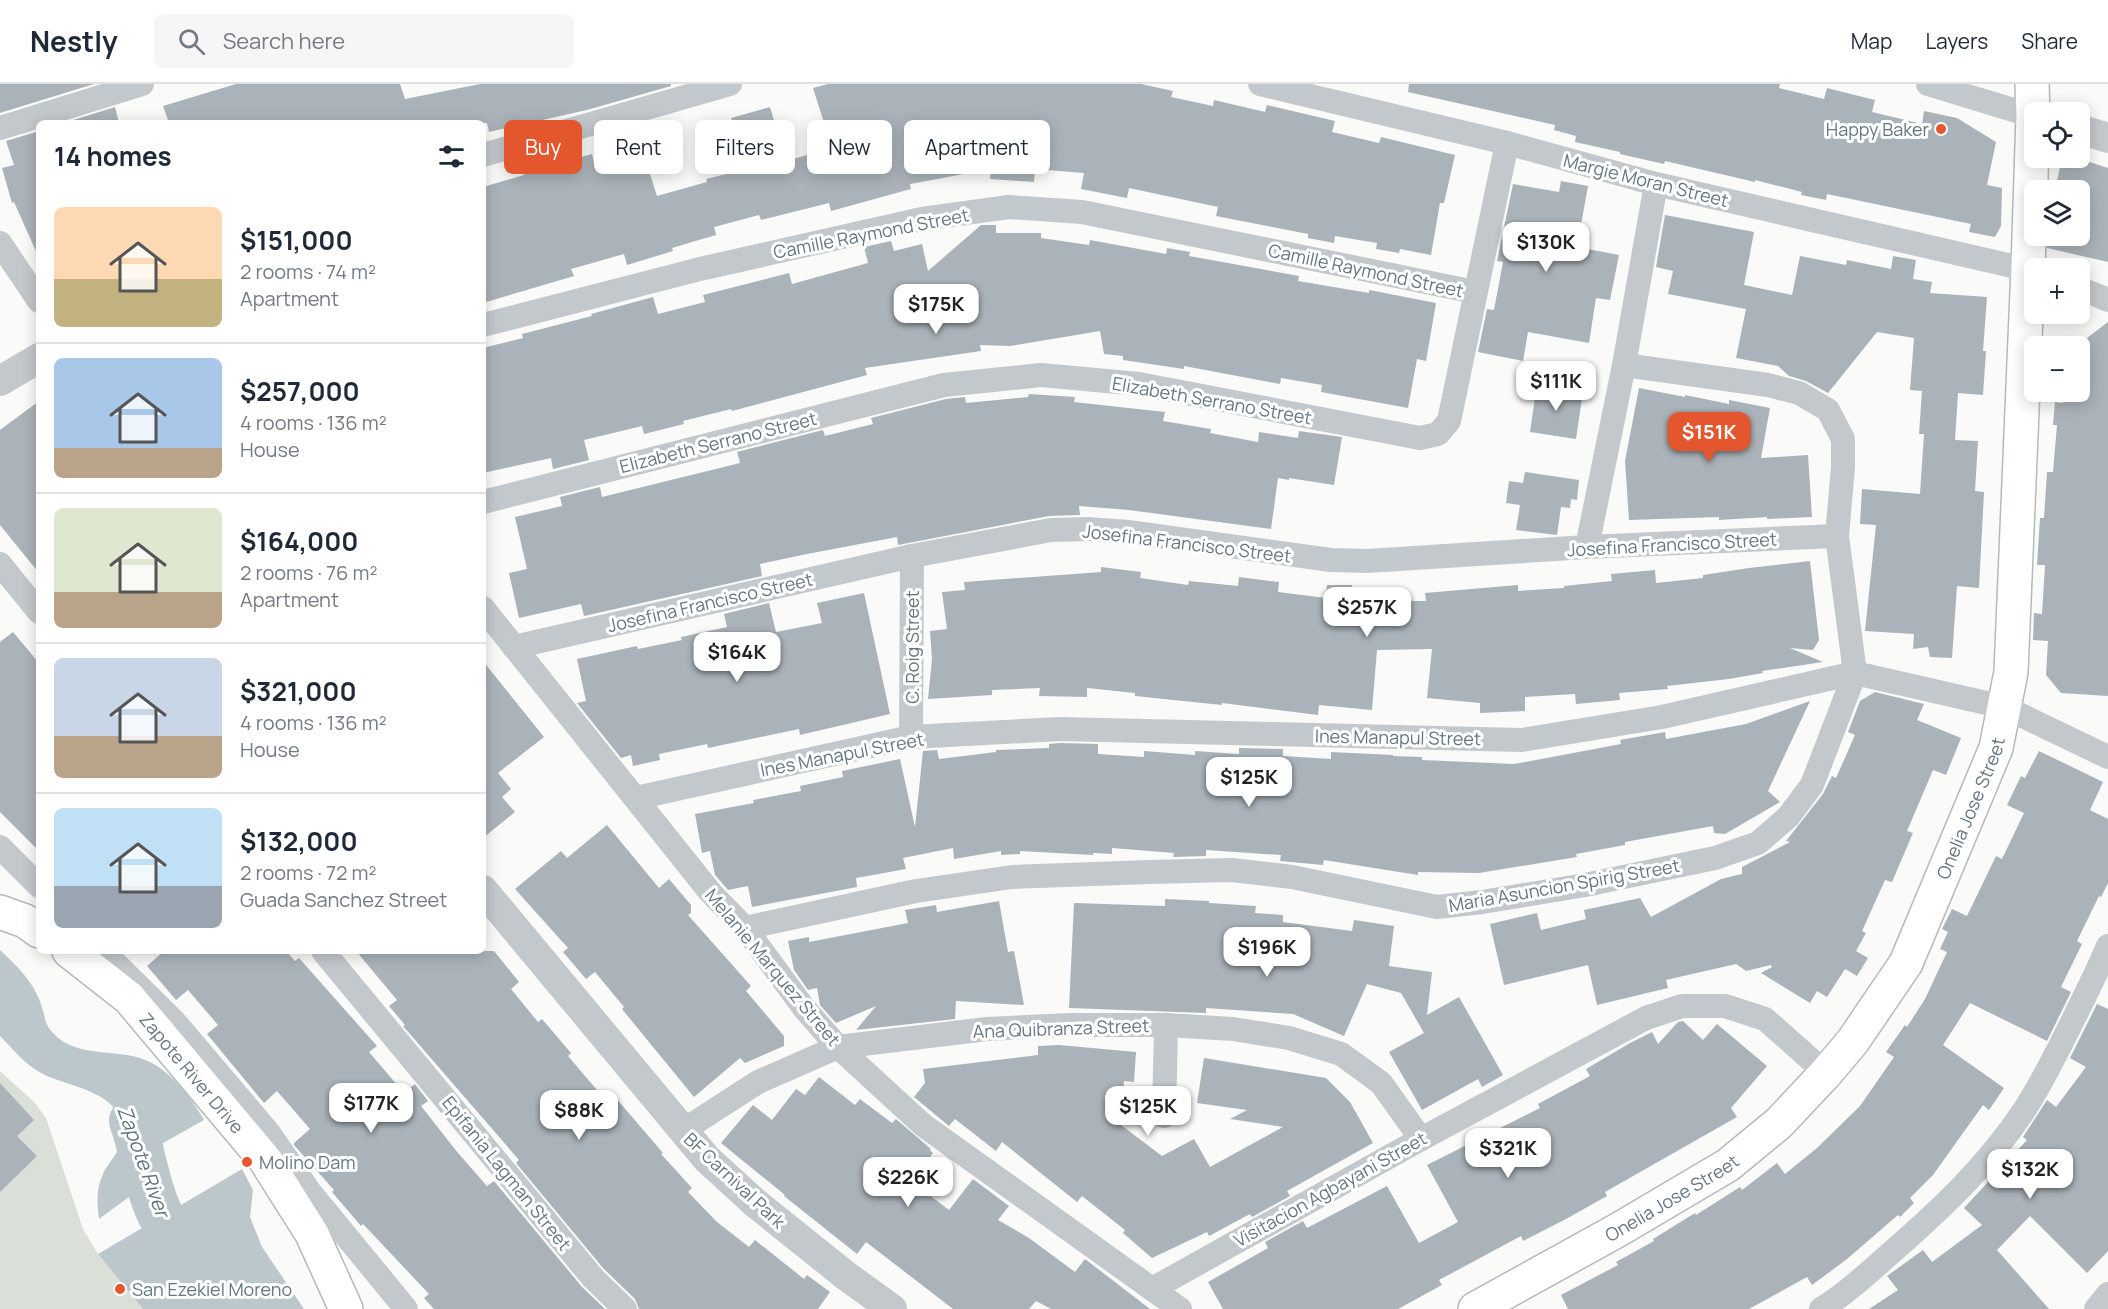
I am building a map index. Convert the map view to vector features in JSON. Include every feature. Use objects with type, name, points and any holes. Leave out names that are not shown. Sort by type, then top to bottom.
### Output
[{"type":"main road","name":"Onelia Jose Street","points":[[2032,84],[2033,102]]},
{"type":"main road","name":"Onelia Jose Street","points":[[2031,258],[2033,168]]},
{"type":"main road","name":"Onelia Jose Street","points":[[1475,1309],[1618,1230],[1728,1165],[1779,1123],[1827,1073],[1853,1041],[1906,963],[1996,748],[2011,672],[2028,324]]},
{"type":"main road","name":"Zapote River Drive","points":[[73,954],[129,998],[266,1161],[312,1234],[346,1309]]},
{"type":"street","points":[[0,128],[142,84]]},
{"type":"street","points":[[486,154],[730,84]]},
{"type":"street","name":"Margie Moran Street","points":[[1260,84],[1506,143],[1656,184],[2024,268]]},
{"type":"street","points":[[1928,84],[2024,113]]},
{"type":"street","points":[[2090,132],[2108,138]]},
{"type":"street","name":"Elizabeth Serrano Street","points":[[486,501],[944,385],[1041,375],[1139,384],[1420,438],[1438,434],[1449,421],[1506,143]]},
{"type":"street","points":[[1587,547],[1624,365],[1656,184]]},
{"type":"street","name":"Camille Raymond Street","points":[[486,324],[700,269],[910,222],[1009,207],[1082,212],[1475,292]]},
{"type":"street","points":[[0,243],[36,297]]},
{"type":"street","points":[[2090,293],[2108,300]]},
{"type":"street","points":[[0,381],[36,359]]},
{"type":"street","points":[[1624,365],[1768,385],[1799,393],[1828,410],[1843,439],[1837,536],[1855,673]]},
{"type":"street","name":"Josefina Francisco Street","points":[[514,647],[912,556],[1051,530],[1088,529],[1128,532],[1331,560],[1367,561],[1587,547],[1837,536]]},
{"type":"street","name":"C. Roig Street","points":[[911,737],[912,556]]},
{"type":"street","points":[[0,564],[36,608]]},
{"type":"street","name":"Melanie Marquez Street","points":[[486,612],[710,892],[744,928],[804,1008],[838,1047],[923,1125],[1180,1309]]},
{"type":"street","name":"Ines Manapul Street","points":[[636,798],[911,737],[1060,729],[1522,740],[1662,717],[1855,673],[2004,707],[2108,757]]},
{"type":"street","name":"Maria Asuncion Spirig Street","points":[[744,928],[916,891],[1012,877],[1232,870],[1292,877],[1437,907],[1586,885],[1715,858],[1758,843],[1788,818],[1812,785],[1855,673]]},
{"type":"street","points":[[0,847],[36,883]]},
{"type":"street","name":"BF Carnival Park","points":[[486,894],[707,1159],[754,1202],[845,1275],[892,1309]]},
{"type":"street","points":[[1821,1309],[1837,1300],[1926,1222],[1991,1154],[2023,1113],[2048,1069],[2108,946]]},
{"type":"street","points":[[106,954],[174,1021],[269,1133],[310,1192],[406,1309]]},
{"type":"street","name":"Epifania Lagman Street","points":[[324,954],[593,1278],[625,1309]]},
{"type":"street","name":"Visitacion Agbayani Street","points":[[1152,1289],[1421,1138],[1646,1018],[1682,1005],[1725,1006],[1765,1018],[1827,1073]]},
{"type":"street","name":"Ana Quibranza Street","points":[[682,1131],[758,1082],[838,1047],[987,1029],[1070,1024],[1166,1025],[1233,1029],[1289,1038],[1341,1054],[1381,1083],[1421,1138]]},
{"type":"street","points":[[1164,1116],[1166,1025]]},
{"type":"street","points":[[2096,1309],[2108,1294]]},
{"type":"shaded area","points":[[0,1071],[35,1103],[46,1118],[83,1229],[98,1254],[143,1309],[0,1309]]},
{"type":"water","points":[[0,950],[34,988],[46,1023],[63,1042],[88,1050],[140,1058],[152,1063],[182,1088],[204,1120],[156,1147],[167,1169],[99,1219],[99,1185],[121,1145],[123,1134],[121,1119],[104,1099],[41,1073],[29,1065],[0,1036]]},
{"type":"water","points":[[242,1169],[253,1190],[250,1217],[262,1247],[304,1309],[143,1309],[98,1254]]},
{"type":"building","points":[[0,84],[94,84],[0,113]]},
{"type":"building","points":[[236,84],[400,84],[405,99],[480,84],[671,84],[671,86],[587,110],[542,120],[504,120],[504,129],[489,132],[486,120],[168,120],[163,106]]},
{"type":"building","points":[[828,84],[1141,84],[1173,91],[1171,97],[1213,106],[1214,100],[1265,112],[1267,105],[1335,121],[1332,132],[1379,143],[1381,137],[1455,155],[1444,203],[1440,203],[1431,255],[1400,249],[1399,253],[1376,249],[1377,243],[1335,236],[1334,243],[1308,238],[1308,234],[1216,216],[1218,207],[1129,188],[1127,198],[1081,189],[1084,173],[1050,170],[1050,120],[904,120],[904,174],[964,174],[910,184],[911,189],[831,211],[829,203],[761,220],[759,215],[714,227],[716,235],[672,248],[673,251],[627,265],[624,254],[571,269],[574,276],[486,302],[486,186],[524,174],[582,174],[582,157],[592,154],[594,174],[650,174],[657,196],[707,182],[706,179],[726,174],[795,174],[795,158],[807,155],[807,174],[892,174],[892,120],[823,120],[813,88]]},
{"type":"building","points":[[1409,84],[1780,84],[1779,88],[1824,99],[1827,88],[1875,100],[1872,112],[1922,124],[1924,111],[1957,118],[1996,142],[1987,185],[2002,188],[2001,226],[1995,237],[1969,232],[1971,224],[1827,194],[1826,200],[1801,195],[1802,192],[1755,180],[1755,182],[1665,161],[1664,164],[1620,154],[1620,152],[1575,142],[1576,136],[1554,130],[1555,125],[1408,92]]},
{"type":"building","points":[[115,107],[118,120],[74,120]]},
{"type":"building","points":[[770,107],[774,120],[732,120],[731,118]]},
{"type":"building","points":[[36,132],[36,251],[14,202],[12,203],[2,168],[14,165],[6,141]]},
{"type":"building","points":[[2090,162],[2108,168],[2108,262],[2047,248],[2047,246],[2090,246],[2090,180],[2057,180],[2060,168],[2090,168]]},
{"type":"building","points":[[990,174],[1035,174],[1034,182],[990,179]]},
{"type":"building","points":[[1561,181],[1588,186],[1577,247],[1619,255],[1610,300],[1596,298],[1589,343],[1528,332],[1523,361],[1478,352],[1487,309],[1494,310],[1503,262],[1497,261],[1513,184],[1559,192]]},
{"type":"building","points":[[1665,215],[1754,232],[1744,285],[1792,295],[1800,256],[1846,265],[1847,260],[1891,269],[1893,256],[1916,260],[1913,279],[1932,282],[1930,293],[1987,297],[1983,395],[1958,393],[1955,440],[1978,441],[1975,491],[1984,492],[1979,588],[1957,586],[1952,658],[1930,657],[1928,647],[1913,649],[1914,634],[1865,631],[1876,525],[1860,524],[1862,489],[1920,494],[1924,434],[1919,434],[1922,391],[1910,390],[1914,338],[1877,332],[1828,393],[1806,381],[1789,376],[1778,366],[1736,358],[1746,309],[1668,294],[1673,271],[1656,267]]},
{"type":"building","points":[[981,225],[996,225],[996,233],[1041,233],[1041,238],[1089,245],[1090,240],[1166,254],[1167,248],[1190,252],[1189,256],[1299,276],[1298,281],[1369,293],[1369,290],[1436,303],[1426,361],[1417,359],[1408,408],[1321,392],[1322,385],[1281,378],[1280,384],[1184,366],[1184,369],[1123,360],[1123,356],[1104,354],[1100,331],[1010,346],[980,345],[981,351],[865,368],[867,375],[732,411],[731,409],[683,421],[684,424],[644,434],[642,426],[584,440],[589,460],[553,469],[551,458],[486,472],[486,347],[523,338],[522,334],[653,297],[658,314],[705,302],[703,295],[789,273],[792,284],[868,263],[864,247],[891,241],[894,251],[922,244],[928,271]]},
{"type":"building","points":[[2108,322],[2108,696],[2061,693],[2046,675],[2048,641],[2033,640],[2034,613],[2042,614],[2045,565],[2037,565],[2040,518],[2044,518],[2047,472],[2053,472],[2057,425],[2053,425],[2055,402],[2090,402],[2090,336]]},
{"type":"building","points":[[1537,384],[1583,391],[1576,439],[1530,432]]},
{"type":"building","points":[[1639,388],[1729,404],[1729,400],[1770,408],[1761,458],[1808,455],[1812,517],[1629,520],[1625,461]]},
{"type":"building","points":[[1029,394],[1075,397],[1074,402],[1165,412],[1163,421],[1211,429],[1210,433],[1258,442],[1259,432],[1298,438],[1299,431],[1342,437],[1334,485],[1278,478],[1271,529],[1129,510],[1079,506],[1080,515],[1049,516],[898,545],[897,537],[760,564],[762,576],[584,616],[581,604],[519,618],[509,573],[527,569],[515,517],[562,506],[560,497],[600,487],[602,497],[740,463],[737,452],[823,430],[825,436],[873,424],[871,418],[946,399],[965,397],[966,403],[1028,397]]},
{"type":"building","points":[[36,403],[36,569],[0,525],[0,430]]},
{"type":"building","points":[[1525,472],[1579,480],[1577,500],[1571,499],[1570,508],[1561,507],[1557,535],[1516,530],[1520,505],[1506,503],[1509,481],[1523,483]]},
{"type":"building","points":[[1810,561],[1819,640],[1813,650],[1790,648],[1823,662],[1762,671],[1763,673],[1729,679],[1667,686],[1668,689],[1619,693],[1620,700],[1576,704],[1575,694],[1525,697],[1525,711],[1480,713],[1480,703],[1427,698],[1432,649],[1377,650],[1372,710],[1319,705],[1318,715],[1222,703],[1222,705],[1135,696],[1135,693],[1087,688],[1087,697],[1039,696],[1040,688],[992,690],[992,695],[928,699],[932,659],[930,631],[947,629],[942,592],[965,590],[964,582],[1101,572],[1101,567],[1141,572],[1140,578],[1188,585],[1189,581],[1238,586],[1239,577],[1279,582],[1278,592],[1326,598],[1327,585],[1352,585],[1352,598],[1373,598],[1373,601],[1426,601],[1425,593],[1518,585],[1518,591],[1564,588],[1564,586],[1612,581],[1611,574],[1655,570],[1656,583]]},
{"type":"building","points":[[864,593],[890,714],[800,735],[799,729],[708,748],[707,744],[659,754],[660,760],[633,766],[631,755],[621,758],[577,703],[586,701],[577,659],[637,646],[638,649],[682,640],[681,637],[727,627],[724,614],[769,603],[776,632],[822,623],[817,603]]},
{"type":"building","points":[[13,632],[36,659],[36,848],[0,812],[0,642]]},
{"type":"building","points":[[486,665],[544,737],[498,773],[511,789],[502,797],[515,812],[486,836]]},
{"type":"building","points":[[1875,692],[1924,704],[1917,720],[1961,738],[1946,775],[1933,770],[1907,831],[1913,833],[1892,882],[1885,880],[1862,931],[1866,933],[1856,951],[1868,958],[1857,976],[1845,969],[1827,997],[1817,991],[1810,1003],[1761,973],[1772,967],[1771,965],[1746,971],[1736,964],[1666,980],[1668,988],[1597,1005],[1588,965],[1504,985],[1490,924],[1537,913],[1541,930],[1586,919],[1584,910],[1640,898],[1651,917],[1721,879],[1742,874],[1742,867],[1790,842],[1786,841],[1823,794],[1832,776],[1836,778],[1855,735],[1848,732],[1860,701]]},
{"type":"building","points":[[1810,701],[1768,791],[1780,802],[1725,834],[1714,833],[1713,826],[1625,842],[1625,845],[1576,854],[1577,857],[1479,873],[1418,872],[1418,875],[1324,860],[1323,865],[1280,861],[1281,855],[1206,850],[1206,856],[1173,857],[1174,853],[1112,848],[1112,854],[1093,853],[1093,855],[1020,851],[1020,854],[1001,855],[1001,851],[954,859],[953,848],[903,858],[906,869],[856,878],[857,887],[752,907],[748,886],[728,890],[715,875],[710,851],[702,853],[695,814],[801,791],[800,786],[843,777],[842,771],[900,759],[915,827],[923,751],[937,750],[939,759],[996,752],[996,750],[1049,748],[1049,744],[1060,743],[1098,744],[1098,754],[1144,757],[1144,751],[1195,755],[1195,751],[1239,754],[1239,748],[1283,749],[1283,756],[1331,759],[1331,752],[1422,757],[1422,760],[1514,764],[1621,744],[1620,740],[1665,732],[1666,739],[1746,724]]},
{"type":"building","points":[[2039,751],[2103,782],[2090,810],[2108,819],[2108,883],[2101,897],[2099,896],[2077,941],[2082,944],[2061,987],[2071,992],[2047,1041],[1970,1003],[1943,1045],[2004,1088],[1989,1110],[1983,1105],[1933,1175],[1910,1198],[1914,1203],[1900,1217],[1898,1215],[1847,1259],[1812,1285],[1807,1277],[1749,1309],[1568,1309],[1561,1295],[1618,1265],[1616,1262],[1654,1241],[1653,1239],[1695,1213],[1696,1215],[1740,1187],[1742,1190],[1777,1163],[1785,1174],[1817,1148],[1860,1106],[1894,1057],[1886,1052],[1905,1025],[1907,1027],[1925,999],[1947,952],[1940,949],[1948,932],[1942,929],[1952,909],[1967,916],[1996,856],[2002,859],[2024,813],[2007,805],[2021,776],[2025,778]]},
{"type":"building","points":[[607,825],[659,888],[669,879],[691,905],[691,913],[688,915],[751,986],[746,991],[784,1036],[784,1046],[745,1063],[740,1058],[694,1097],[622,1009],[624,1007],[595,972],[586,979],[563,952],[568,948],[515,889],[561,851],[567,858]]},
{"type":"building","points":[[1165,899],[1256,906],[1255,913],[1283,915],[1283,922],[1352,931],[1354,920],[1394,926],[1389,966],[1432,972],[1427,1015],[1459,997],[1503,1075],[1482,1087],[1478,1079],[1422,1110],[1389,1052],[1424,1033],[1401,993],[1367,984],[1344,1036],[1293,1014],[1206,1008],[1206,1013],[1069,1008],[1074,903],[1165,906]]},
{"type":"building","points":[[999,901],[1008,952],[1014,951],[1024,1005],[956,1001],[955,1019],[856,1030],[876,1006],[836,1023],[820,1005],[817,988],[808,990],[794,970],[788,941],[809,937],[809,942],[908,923],[905,910],[936,905],[937,912]]},
{"type":"building","points":[[486,951],[494,951],[519,982],[511,989],[538,1022],[542,1019],[571,1053],[568,1056],[609,1104],[615,1097],[692,1188],[688,1192],[717,1222],[749,1247],[755,1240],[804,1279],[807,1275],[830,1292],[818,1309],[639,1309],[635,1299],[603,1268],[516,1163],[519,1160],[403,1026],[405,1025],[389,1006],[397,1000],[359,954],[486,954]]},
{"type":"building","points":[[161,954],[289,954],[295,961],[299,958],[377,1046],[369,1052],[404,1093],[415,1084],[428,1101],[421,1106],[458,1153],[487,1186],[494,1181],[582,1287],[605,1309],[434,1309],[424,1298],[429,1294],[363,1224],[361,1226],[332,1192],[334,1190],[294,1145],[310,1129],[277,1091],[264,1103],[207,1034],[218,1025],[188,990],[176,1000],[147,966]]},
{"type":"building","points":[[2097,1004],[2108,1009],[2108,1251],[2087,1273],[2030,1216],[1997,1250],[2049,1309],[1869,1309],[1898,1290],[1887,1276],[1923,1250],[1932,1262],[1982,1225],[1964,1208],[2027,1140],[2023,1137],[2047,1100],[2056,1107],[2086,1067],[2070,1058]]},
{"type":"building","points":[[1683,1021],[1703,1040],[1717,1024],[1767,1066],[1731,1108],[1737,1117],[1605,1192],[1607,1196],[1566,1219],[1523,1241],[1521,1236],[1439,1280],[1442,1285],[1398,1309],[1223,1309],[1208,1282],[1268,1248],[1265,1242],[1303,1221],[1307,1228],[1387,1186],[1419,1243],[1458,1222],[1427,1165],[1540,1108],[1538,1104],[1590,1076],[1586,1069],[1630,1043],[1652,1032],[1658,1044],[1678,1022]]},
{"type":"building","points":[[1059,1045],[1136,1052],[1134,1082],[1124,1081],[1121,1125],[1162,1156],[1194,1139],[1210,1167],[1283,1127],[1230,1119],[1247,1110],[1197,1103],[1204,1058],[1326,1078],[1350,1102],[1373,1143],[1287,1191],[1290,1196],[1252,1217],[1250,1214],[1209,1236],[1207,1232],[1152,1258],[1123,1233],[1125,1230],[1082,1196],[1077,1202],[1002,1142],[996,1151],[955,1119],[949,1126],[914,1097],[925,1083],[923,1069],[1038,1055],[1038,1046]]},
{"type":"building","points":[[819,1077],[855,1105],[860,1099],[892,1123],[896,1119],[931,1149],[933,1153],[911,1181],[949,1210],[973,1179],[1009,1206],[998,1220],[1029,1238],[1075,1272],[1085,1259],[1150,1309],[1051,1309],[1036,1301],[1029,1309],[953,1309],[866,1242],[857,1254],[721,1143],[753,1105],[772,1120],[796,1089],[805,1095]]},
{"type":"building","points":[[0,1083],[34,1120],[17,1136],[37,1156],[0,1192]]},
{"type":"waterway","name":"Zapote River","points":[[132,1121],[151,1191],[167,1227],[185,1252],[235,1309]]},
{"type":"place","name":"Happy Baker","points":[[1941,129]]},
{"type":"place","name":"Molino Dam","points":[[247,1162]]},
{"type":"place","name":"San Ezekiel Moreno","points":[[120,1289]]}]
